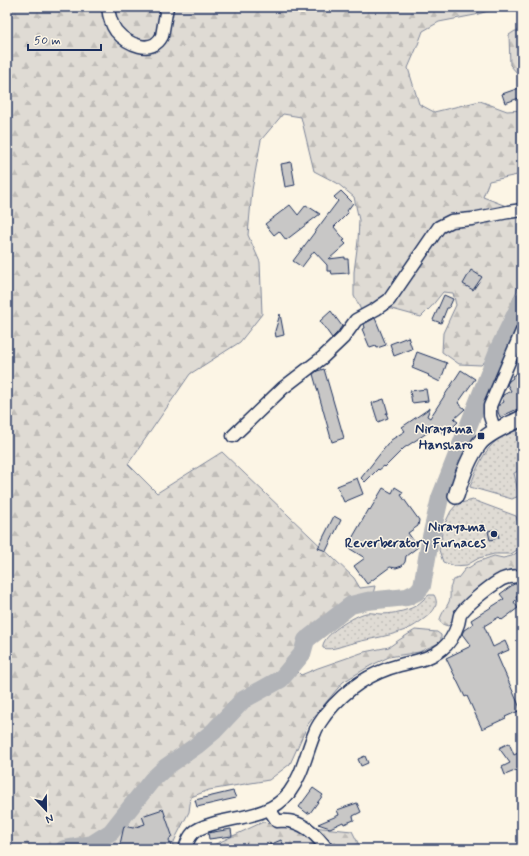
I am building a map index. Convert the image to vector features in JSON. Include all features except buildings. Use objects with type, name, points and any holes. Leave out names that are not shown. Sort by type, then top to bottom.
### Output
[{"type":"main road","points":[[456,496],[462,476],[480,443],[495,432],[522,418]]},
{"type":"street","points":[[108,7],[109,17],[112,24],[120,35],[132,44],[145,47],[160,40],[167,7]]},
{"type":"street","points":[[233,436],[283,388],[322,358],[343,338],[356,320],[389,300],[439,227],[451,221],[522,210]]},
{"type":"street","points":[[495,432],[490,416],[490,406],[522,332]]},
{"type":"street","points":[[185,849],[188,839],[194,832],[202,827],[258,814],[280,802],[288,794],[296,782],[303,767],[315,732],[326,714],[347,692],[371,675],[399,665],[420,660],[438,652],[445,647],[454,633],[460,615],[478,597],[500,580],[522,576]]},
{"type":"street","points":[[269,809],[277,821],[292,822],[307,828],[319,838],[327,849]]},
{"type":"green space","points":[[7,7],[501,7],[475,15],[439,22],[423,31],[408,68],[419,104],[434,112],[480,101],[507,111],[522,110],[522,174],[489,181],[483,197],[506,206],[522,208],[522,278],[490,357],[481,365],[459,364],[442,352],[443,333],[456,305],[453,293],[443,292],[421,317],[392,309],[361,310],[354,296],[354,272],[359,220],[354,197],[337,183],[314,171],[301,117],[283,114],[261,140],[252,190],[248,235],[260,262],[262,314],[240,342],[190,374],[128,464],[157,493],[222,452],[354,578],[360,588],[375,586],[373,594],[347,603],[303,635],[289,663],[301,675],[364,652],[389,647],[415,630],[437,632],[441,635],[441,642],[419,652],[389,657],[343,682],[308,724],[290,764],[269,780],[209,790],[191,797],[189,812],[171,849],[7,849]]},
{"type":"green space","points":[[515,31],[522,31],[522,72],[518,74],[510,65],[509,35]]},
{"type":"green space","points":[[522,425],[522,469],[514,473],[519,496],[512,499],[470,487],[488,449],[501,437]]},
{"type":"green space","points":[[473,500],[516,516],[521,533],[522,544],[511,554],[494,554],[479,558],[467,565],[454,566],[443,562],[439,550],[443,527],[451,511],[457,504]]},
{"type":"green space","points":[[522,549],[522,572],[459,607],[448,626],[441,623],[440,620],[443,612],[449,602],[452,581],[458,578],[465,569],[477,562],[494,556],[503,558],[512,556]]},
{"type":"green space","points":[[429,595],[434,595],[436,599],[435,608],[428,616],[412,627],[390,635],[334,648],[323,648],[324,643],[332,632],[354,618],[366,613],[385,614],[406,610],[412,608]]},
{"type":"green space","points":[[263,822],[352,831],[361,849],[205,849]]},
{"type":"waterway","points":[[64,849],[92,844],[111,832],[152,780],[166,767],[214,731],[243,700],[281,679],[302,654],[306,640],[351,605],[367,601],[407,597],[417,592],[422,586],[440,498],[499,348],[522,301]]},
{"type":"place","name":"Nirayama Hansharo","points":[[481,436]]},
{"type":"place","name":"Nirayama Reverberatory Furnaces","points":[[494,534]]}]
